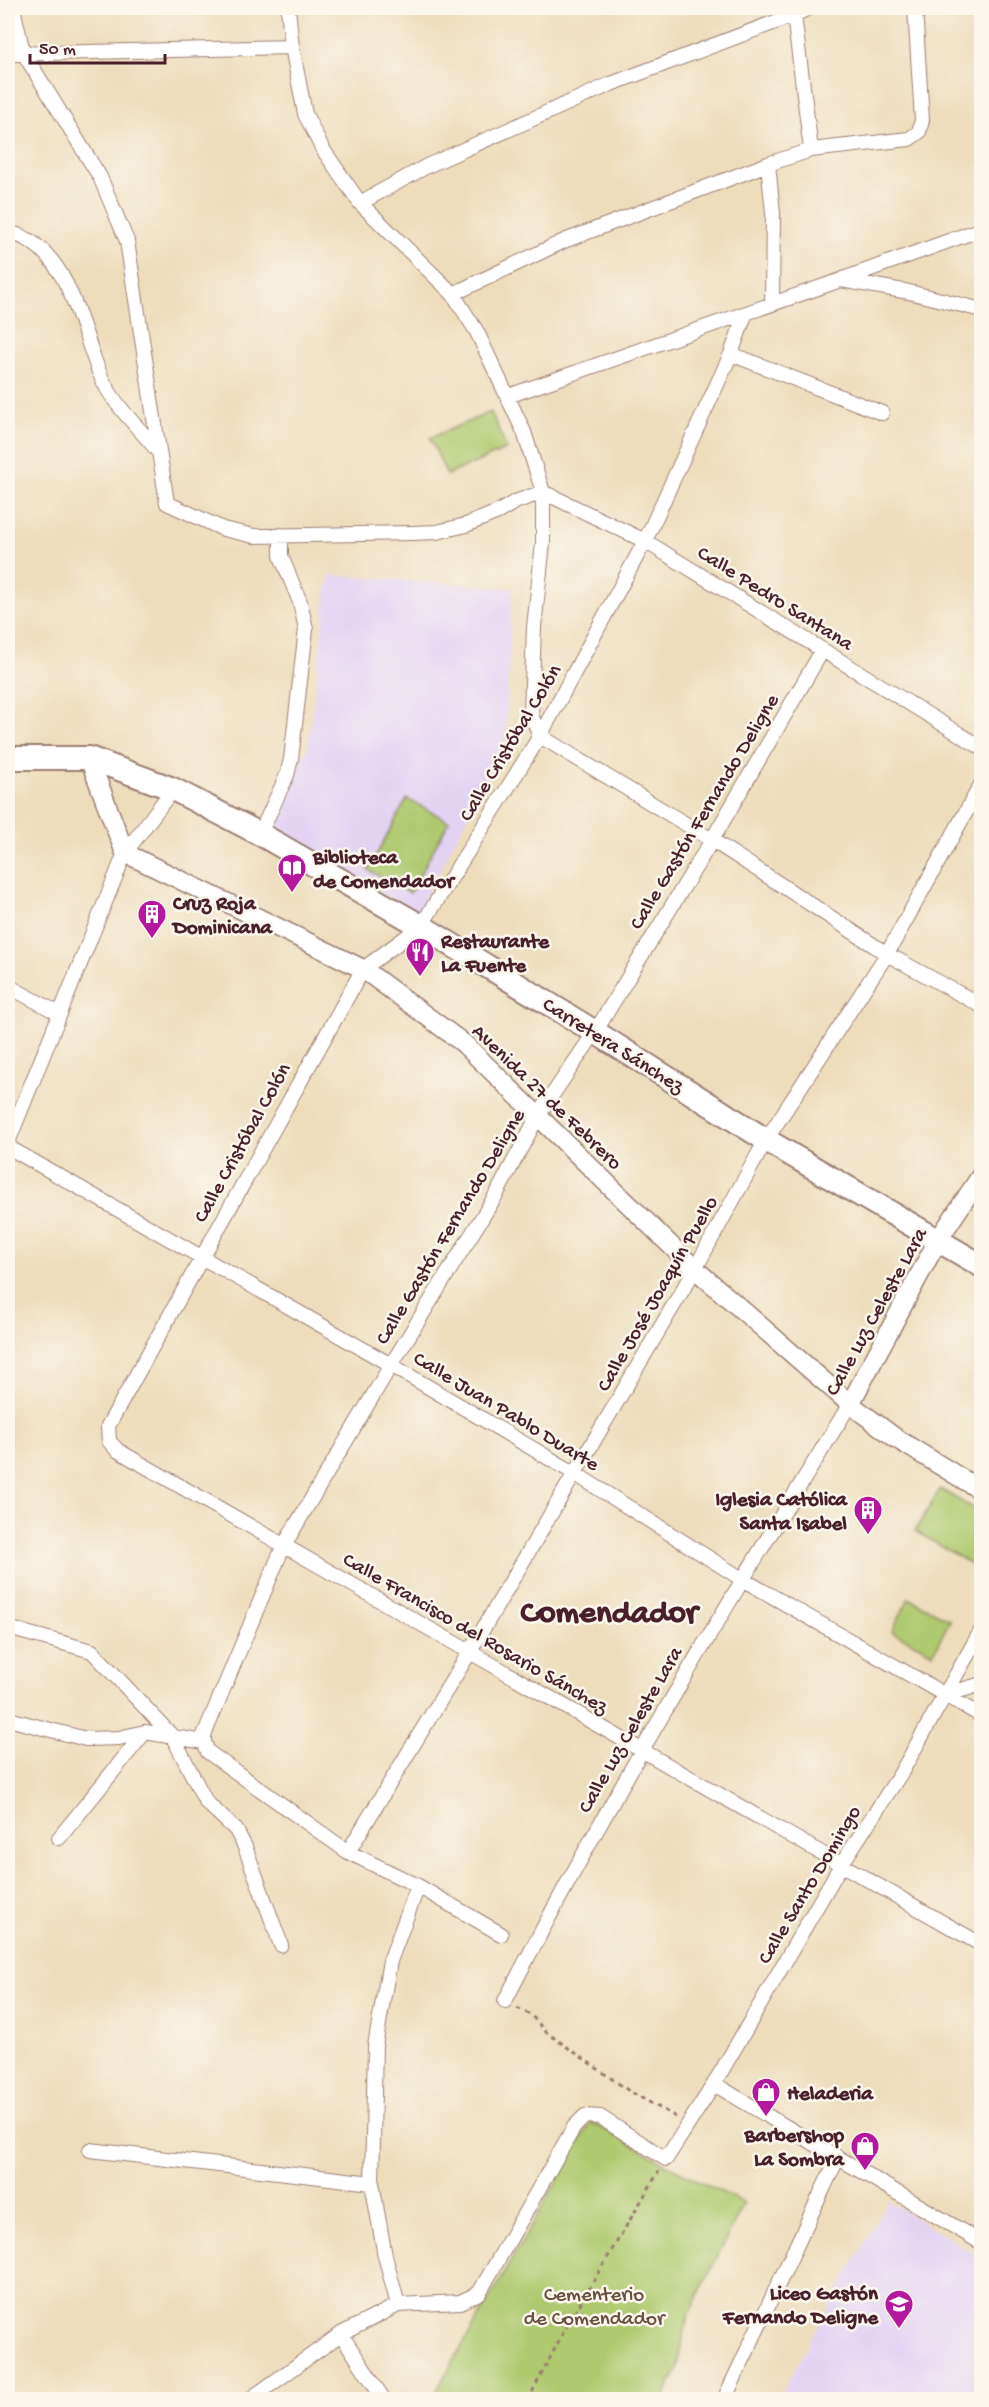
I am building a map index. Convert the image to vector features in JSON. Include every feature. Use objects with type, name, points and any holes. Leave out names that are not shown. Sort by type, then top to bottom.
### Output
[{"type":"main road","name":"Carretera Sánchez","points":[[8,758],[89,758],[173,789],[260,834],[421,926],[766,1140],[981,1266]]},
{"type":"street","points":[[12,8],[23,52],[100,177],[127,242],[166,503],[223,529],[254,536],[437,532],[466,525],[498,512],[515,502],[543,492]]},
{"type":"street","points":[[288,8],[292,47],[305,114],[322,148],[360,203],[453,294],[477,332],[525,432],[543,492],[543,543],[534,627],[531,716],[540,736],[712,840],[887,954],[981,1006]]},
{"type":"street","points":[[360,203],[427,166],[611,84],[809,8]]},
{"type":"street","points":[[453,294],[564,241],[768,164],[811,150],[909,139],[919,132],[922,120],[915,8]]},
{"type":"street","points":[[794,15],[811,150]]},
{"type":"street","points":[[8,54],[292,47]]},
{"type":"street","points":[[768,164],[773,213],[771,302]]},
{"type":"street","points":[[508,396],[744,315],[771,302],[841,280],[981,229]]},
{"type":"street","points":[[8,232],[21,235],[52,261],[69,290],[103,380],[111,395],[158,452]]},
{"type":"street","points":[[841,280],[909,292],[981,310]]},
{"type":"street","name":"Calle Cristóbal Colón","points":[[109,1441],[108,1426],[363,969],[421,926],[540,736],[645,541],[731,354],[744,315]]},
{"type":"street","points":[[731,354],[882,413]]},
{"type":"street","name":"Calle Pedro Santana","points":[[543,492],[645,541],[981,748]]},
{"type":"street","points":[[260,834],[287,775],[291,759],[306,629],[300,602],[281,556],[281,535]]},
{"type":"street","name":"Calle Gastón Fernando Deligne","points":[[204,1742],[206,1726],[283,1547],[391,1365],[496,1195],[538,1116],[595,1032],[712,840],[822,651]]},
{"type":"street","points":[[89,758],[125,853]]},
{"type":"street","name":"Calle José Joaquín Puello","points":[[348,1852],[469,1653],[695,1269],[766,1140],[887,954],[981,783]]},
{"type":"street","points":[[8,1144],[125,853],[173,789]]},
{"type":"street","name":"Avenida 27 de Febrero","points":[[125,853],[363,969],[463,1043],[695,1269],[850,1404],[897,1439],[981,1491]]},
{"type":"street","points":[[8,986],[60,1014]]},
{"type":"street","name":"Calle Juan Pablo Duarte","points":[[8,1144],[391,1365],[574,1473],[742,1579],[981,1716]]},
{"type":"street","name":"Calle Luz Celeste Lara","points":[[505,2001],[641,1751],[742,1579],[850,1404],[938,1240],[981,1174]]},
{"type":"street","name":"Calle Francisco del Rosario Sánchez","points":[[109,1441],[117,1450],[283,1547],[981,1945]]},
{"type":"street","points":[[8,1628],[92,1651],[173,1737],[206,1802],[236,1830],[245,1847],[281,1945]]},
{"type":"street","name":"Calle Santo Domingo","points":[[666,2159],[686,2124],[714,2084],[841,1865],[901,1773],[981,1629]]},
{"type":"street","points":[[945,1695],[981,1684]]},
{"type":"street","points":[[8,1719],[86,1739],[119,1738],[145,1732],[204,1742],[208,1752],[348,1852],[418,1886],[501,1934]]},
{"type":"street","points":[[59,1838],[145,1732]]},
{"type":"street","points":[[398,2305],[385,2256],[372,2183],[375,2046],[390,1961],[418,1886]]},
{"type":"street","points":[[714,2084],[981,2242]]},
{"type":"street","points":[[249,2400],[341,2334],[398,2305],[460,2302],[479,2293],[574,2127],[585,2116],[600,2117],[666,2159]]},
{"type":"street","points":[[90,2150],[372,2183]]},
{"type":"street","points":[[724,2400],[838,2157]]},
{"type":"street","points":[[341,2334],[384,2400]]},
{"type":"path","points":[[505,2001],[531,2015],[546,2032],[629,2091],[686,2124]]},
{"type":"path","points":[[528,2400],[565,2329],[666,2159]]},
{"type":"shaded area","points":[[329,575],[512,588],[505,748],[416,914],[267,828],[308,747]]},
{"type":"shaded area","name":"Liceo Gastón Fernando Deligne","points":[[888,2201],[981,2258],[981,2399],[778,2399]]},
{"type":"green space","points":[[491,412],[507,449],[447,475],[430,438]]},
{"type":"green space","points":[[407,799],[449,821],[410,893],[368,870]]},
{"type":"green space","points":[[940,1489],[981,1513],[981,1570],[915,1531]]},
{"type":"green space","points":[[909,1598],[950,1620],[933,1653],[892,1632]]},
{"type":"green space","name":"Cementerio de Comendador","points":[[591,2122],[679,2171],[744,2203],[688,2316],[677,2370],[663,2399],[431,2400]]},
{"type":"place","name":"Biblioteca de Comendador","points":[[292,894]]},
{"type":"place","name":"Cruz Roja Dominicana","points":[[152,940]]},
{"type":"place","name":"Restaurante La Fuente","points":[[420,978]]},
{"type":"place","name":"Iglesia Católica Santa Isabel","points":[[868,1536]]},
{"type":"place","name":"Heladeria","points":[[766,2118]]},
{"type":"place","name":"Barbershop La Sombra","points":[[865,2172]]},
{"type":"place","name":"Liceo Gastón Fernando Deligne","points":[[899,2330]]},
{"type":"district","name":"Comendador","points":[[609,1609]]}]
